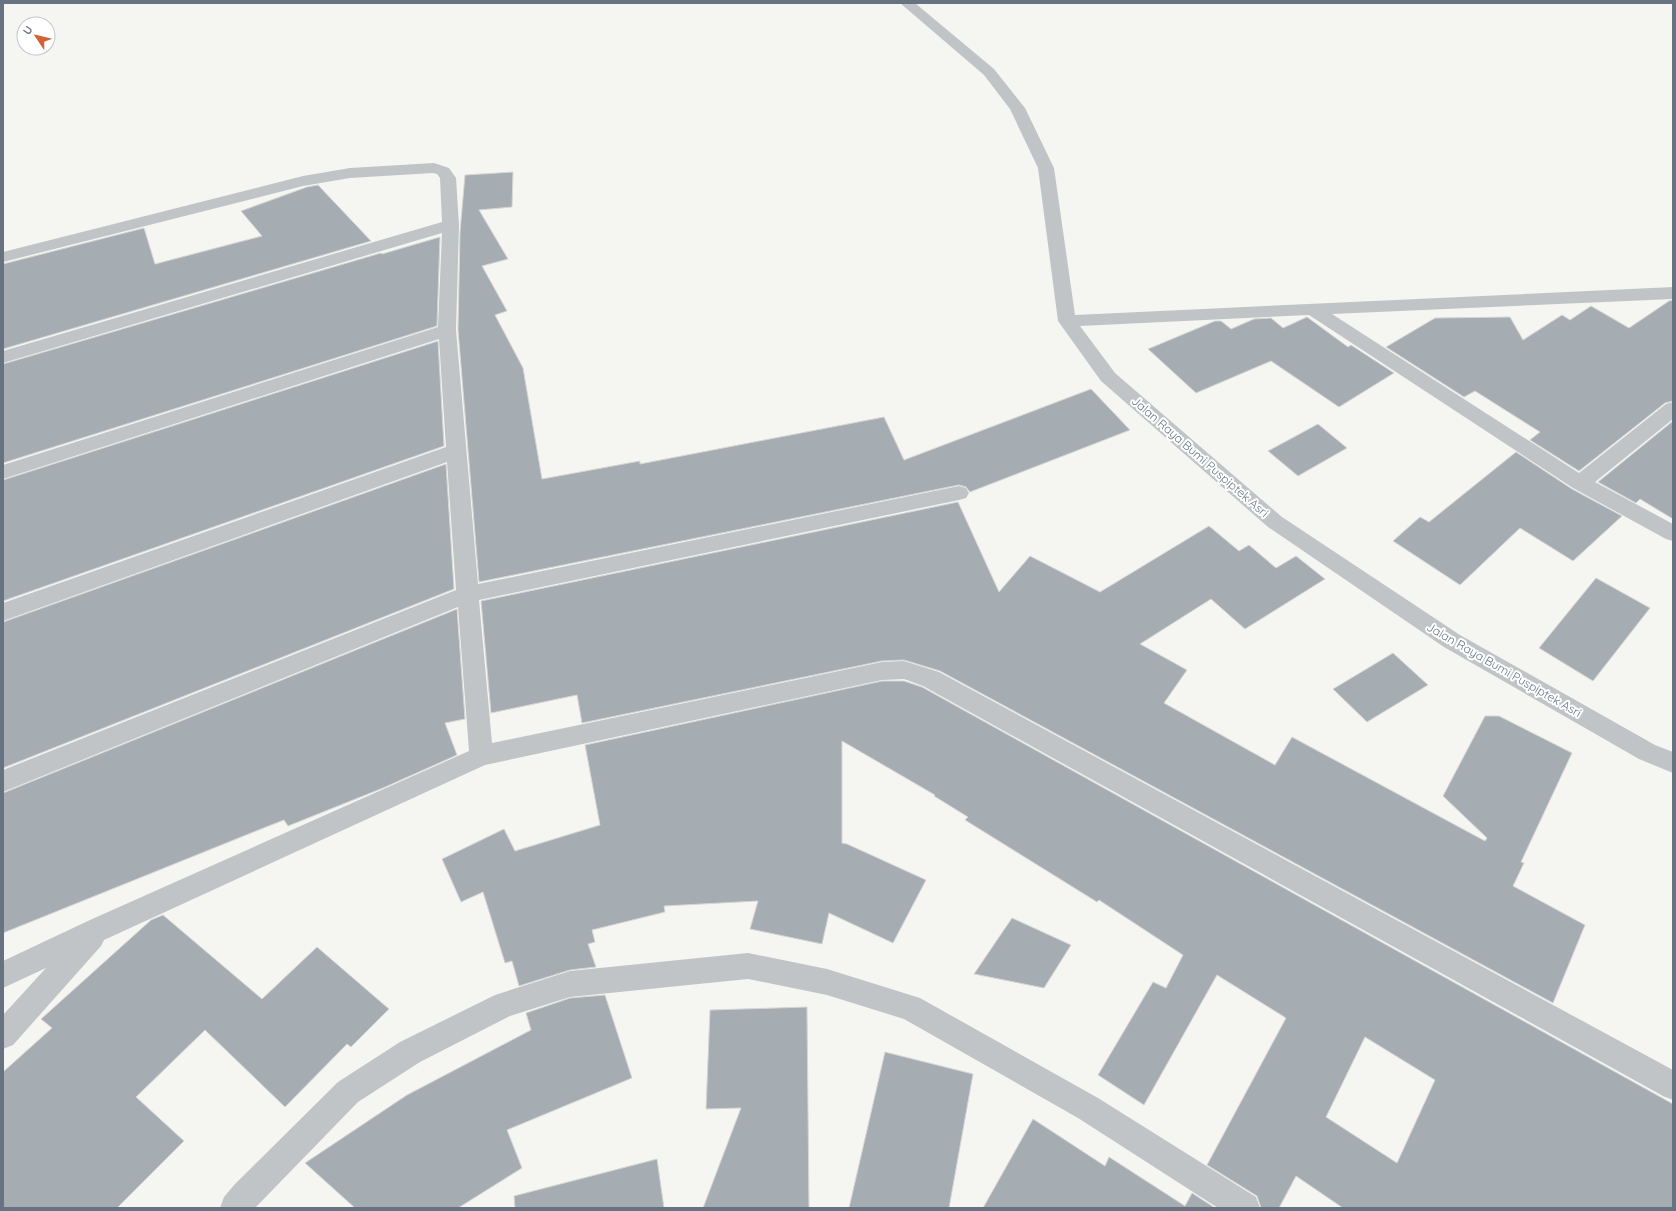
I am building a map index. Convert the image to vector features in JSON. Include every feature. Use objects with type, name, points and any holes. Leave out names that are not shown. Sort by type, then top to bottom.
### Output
[{"type":"street","name":"Jalan Raya Bumi Puspiptek Asri","points":[[907,3],[989,72],[1017,108],[1046,168],[1067,321],[1108,377],[1275,522],[1452,642],[1647,752],[1673,764]]},
{"type":"street","points":[[3,257],[303,181],[350,173],[434,168],[443,171],[448,178],[451,225],[447,330],[481,756]]},
{"type":"street","points":[[3,357],[451,225]]},
{"type":"street","points":[[1067,321],[1673,294]]},
{"type":"street","points":[[1313,310],[1580,483],[1673,533]]},
{"type":"street","points":[[3,472],[447,330]]},
{"type":"street","points":[[1580,483],[1673,409]]},
{"type":"street","points":[[3,612],[456,451]]},
{"type":"street","points":[[3,781],[468,594],[959,493]]},
{"type":"street","points":[[3,975],[99,929],[481,756],[882,671],[904,670],[931,679],[1673,1086]]},
{"type":"street","points":[[3,1035],[99,929]]},
{"type":"street","points":[[247,1204],[348,1092],[410,1052],[505,1004],[570,984],[748,966],[827,982],[910,1008],[1088,1108],[1244,1208]]},
{"type":"building","points":[[513,172],[512,207],[479,210],[508,259],[482,266],[507,311],[495,315],[523,368],[542,479],[640,461],[640,464],[884,417],[904,460],[1091,389],[1130,430],[970,492],[966,487],[959,485],[479,582],[458,330],[460,232],[465,175]]},
{"type":"building","points":[[318,185],[371,241],[3,349],[3,264],[144,228],[155,264],[262,236],[241,211],[307,187]]},
{"type":"building","points":[[440,237],[437,326],[3,463],[3,364]]},
{"type":"building","points":[[1673,300],[1673,401],[1665,403],[1579,471],[1530,440],[1540,432],[1475,391],[1464,397],[1386,347],[1435,318],[1510,317],[1523,340],[1562,315],[1570,320],[1591,306],[1629,328],[1669,301]]},
{"type":"building","points":[[1307,317],[1348,347],[1351,345],[1394,373],[1339,407],[1271,361],[1196,393],[1148,349],[1215,321],[1221,321],[1231,329],[1254,319],[1271,318],[1283,328]]},
{"type":"building","points":[[438,341],[444,446],[3,601],[3,480]]},
{"type":"building","points":[[1673,421],[1673,519],[1640,499],[1636,503],[1598,482]]},
{"type":"building","points":[[1318,424],[1347,448],[1298,476],[1268,451]]},
{"type":"building","points":[[1516,452],[1572,489],[1622,516],[1573,561],[1520,528],[1460,585],[1393,541],[1420,517],[1429,522]]},
{"type":"building","points":[[446,464],[454,589],[3,768],[3,622]]},
{"type":"building","points":[[958,502],[999,592],[1030,556],[1100,592],[1209,526],[1239,551],[1249,545],[1276,568],[1296,556],[1325,579],[1245,629],[1211,599],[1140,644],[1187,670],[1164,703],[1275,765],[1292,737],[1485,841],[1487,838],[1443,796],[1485,716],[1499,716],[1572,753],[1521,862],[1524,863],[1513,886],[1585,925],[1553,1003],[940,671],[904,660],[882,661],[582,723],[577,695],[491,713],[481,601]]},
{"type":"building","points":[[1596,578],[1650,608],[1593,681],[1539,648]]},
{"type":"building","points":[[457,609],[465,719],[445,723],[457,755],[383,788],[288,826],[284,820],[3,933],[3,793]]},
{"type":"building","points":[[1393,653],[1428,685],[1367,722],[1333,689]]},
{"type":"building","points":[[882,681],[904,681],[922,687],[1673,1104],[1673,1208],[1343,1208],[1296,1176],[1279,1208],[1261,1208],[1257,1196],[1207,1165],[1286,1018],[1217,975],[1144,1105],[1098,1075],[1153,982],[1166,988],[1183,955],[1099,900],[1097,902],[965,820],[968,817],[934,796],[935,795],[842,741],[842,843],[926,880],[893,943],[829,913],[822,944],[750,929],[758,901],[664,906],[665,912],[592,930],[595,942],[588,944],[596,967],[570,970],[519,986],[512,961],[505,963],[483,892],[461,902],[442,859],[504,829],[515,851],[600,825],[585,745]],"holes":[[[1365,1037],[1435,1080],[1397,1163],[1326,1117]]]},
{"type":"building","points":[[163,915],[262,999],[317,947],[389,1009],[351,1047],[347,1044],[285,1107],[205,1030],[136,1097],[184,1141],[117,1208],[3,1208],[3,1072],[52,1028],[41,1019],[151,920]]},
{"type":"building","points":[[1012,918],[1071,945],[1044,988],[974,974]]},
{"type":"building","points":[[605,995],[632,1078],[507,1130],[522,1168],[458,1208],[355,1208],[305,1163],[407,1095],[531,1030],[526,1013],[570,998]]},
{"type":"building","points":[[807,1007],[809,1208],[703,1208],[741,1108],[706,1109],[710,1010]]},
{"type":"building","points":[[885,1052],[973,1074],[949,1208],[849,1208]]},
{"type":"building","points":[[1033,1119],[1105,1166],[1109,1157],[1185,1206],[1192,1193],[1215,1208],[983,1208]]},
{"type":"building","points":[[657,1159],[664,1208],[515,1208],[514,1196]]}]
